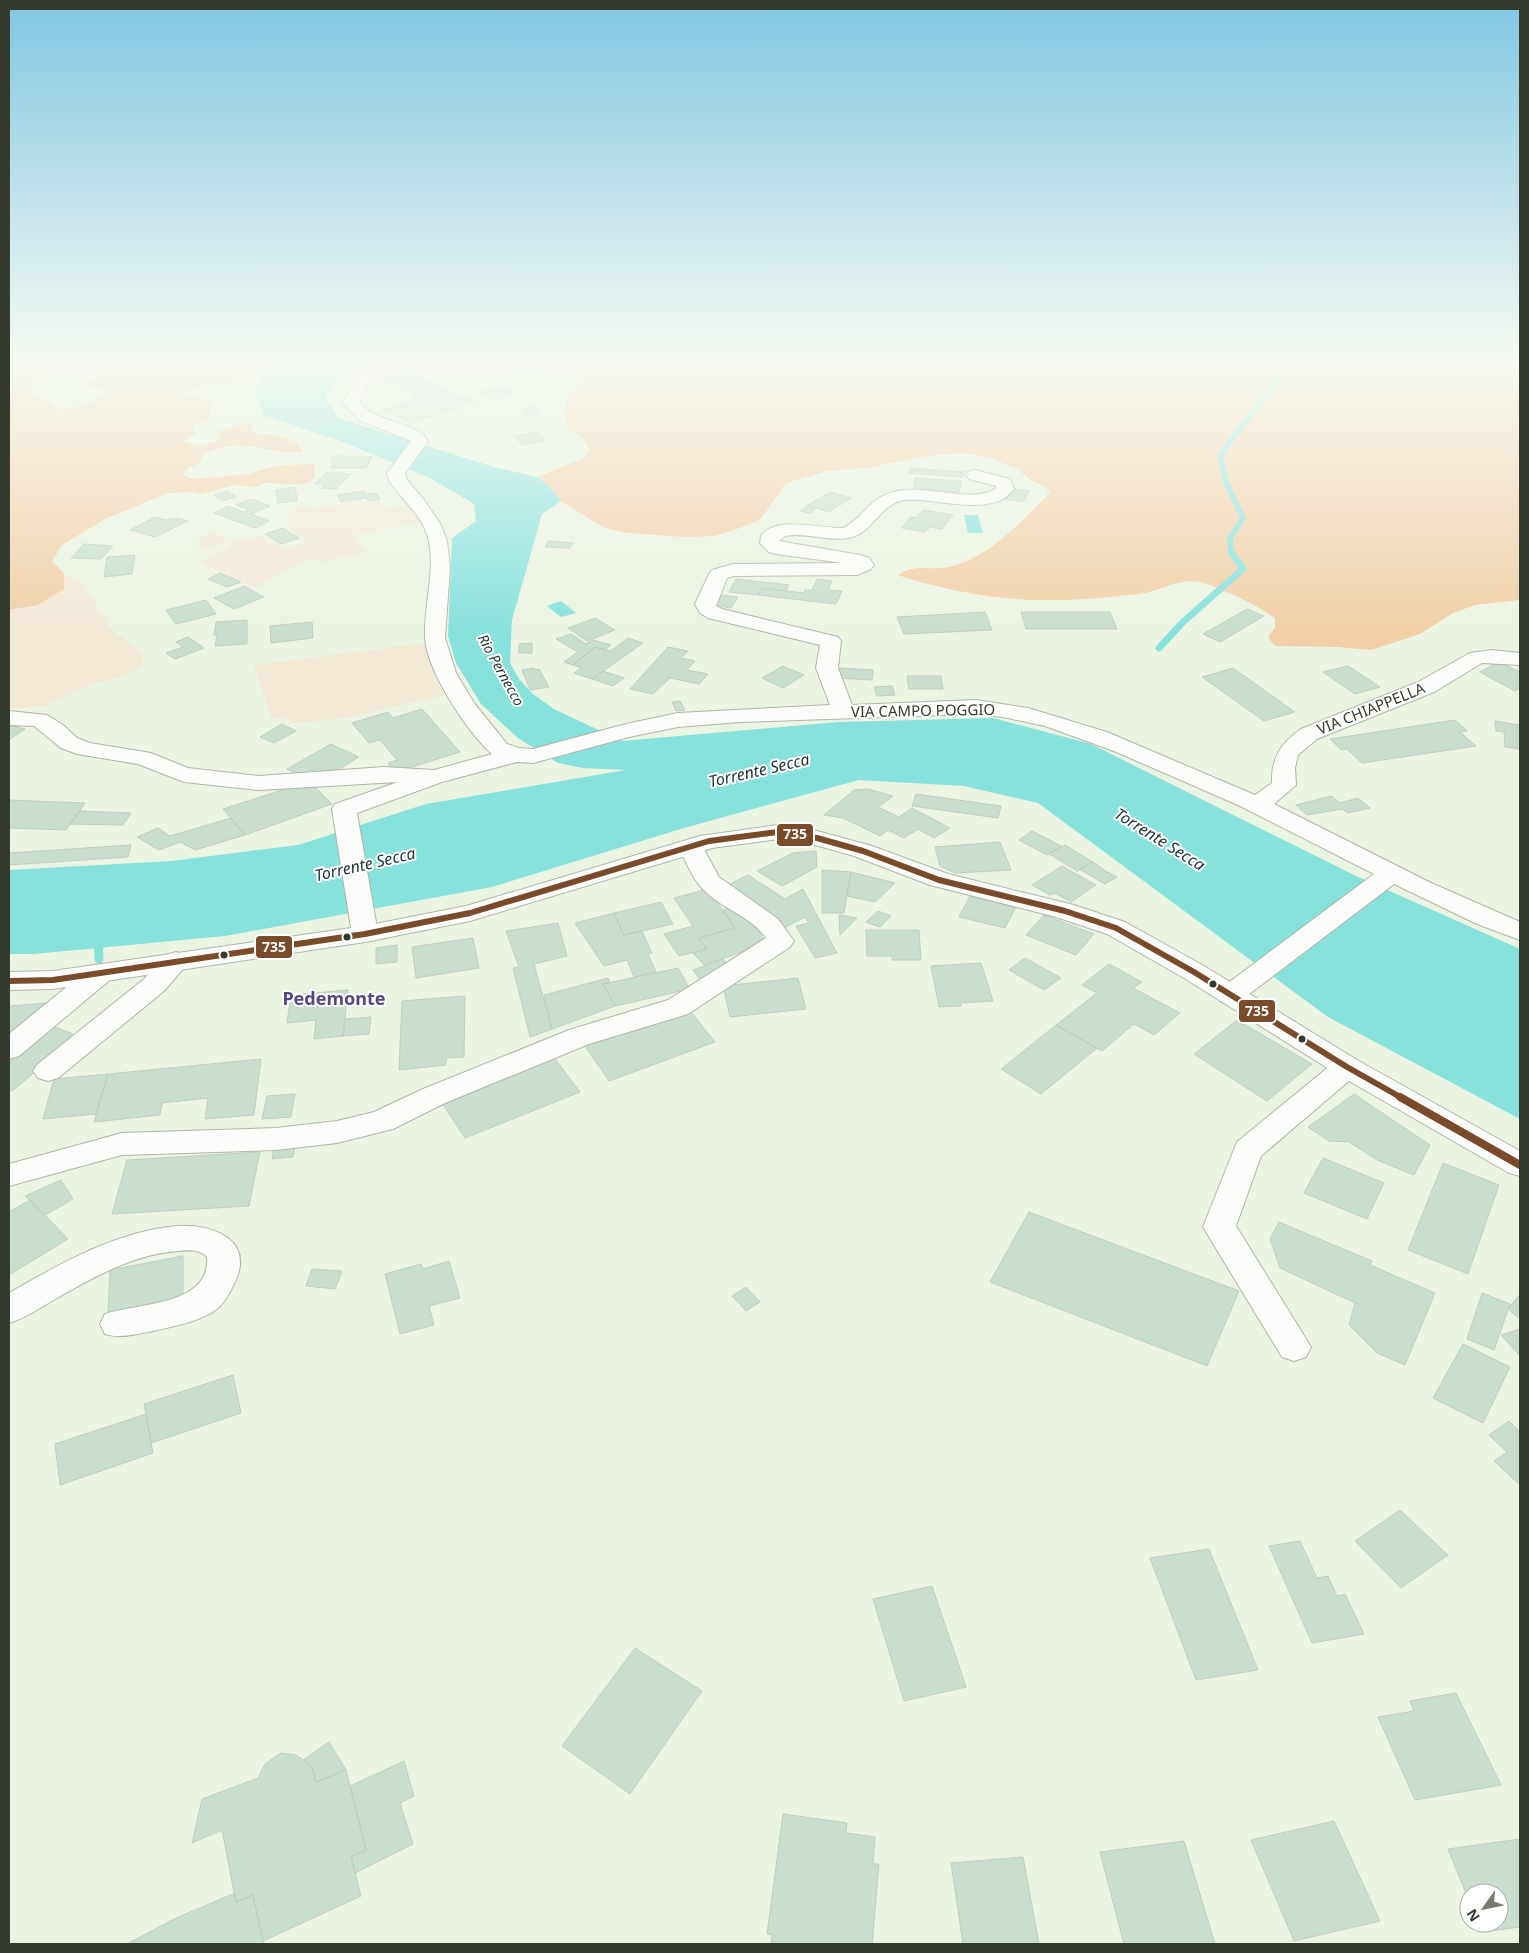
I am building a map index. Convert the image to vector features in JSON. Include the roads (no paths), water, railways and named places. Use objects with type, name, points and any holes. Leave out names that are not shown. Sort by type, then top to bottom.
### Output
[{"type":"street","points":[[414,450],[396,473],[398,481],[418,504],[432,525],[438,541],[440,567],[435,638],[444,673],[465,706],[499,748],[525,755]]},
{"type":"street","points":[[844,712],[827,668],[831,641],[715,614],[707,609],[705,604],[719,574],[733,570],[857,569],[864,566],[862,562],[853,559],[776,548],[769,543],[770,536],[780,530],[792,528],[846,533],[856,528],[882,502],[892,497],[909,494],[988,500],[1000,495],[1005,488],[1004,483],[975,475]]},
{"type":"street","name":"VIA CHIAPPELLA","points":[[1257,805],[1271,792],[1284,785],[1282,764],[1296,743],[1309,734],[1426,687],[1477,657],[1492,656],[1520,659]]},
{"type":"street","name":"VIA CAMPO POGGIO","points":[[434,777],[626,731],[686,719],[740,715],[976,707],[1008,710],[1056,720],[1085,730],[1208,783],[1257,805],[1387,877],[1520,932]]},
{"type":"street","points":[[9,718],[39,720],[55,730],[69,743],[84,749],[143,758],[184,775],[259,783],[316,781],[384,774],[434,777]]},
{"type":"street","points":[[364,930],[344,809],[434,777]]},
{"type":"street","points":[[9,981],[53,980],[102,973],[470,913],[709,842],[770,833],[817,838],[863,851],[939,880],[1065,911],[1116,928],[1347,1067],[1520,1165]]},
{"type":"street","points":[[9,1175],[122,1144],[276,1139],[337,1132],[382,1121],[434,1096],[579,1037],[678,1007],[781,941],[778,934],[767,924],[710,881],[691,847]]},
{"type":"street","points":[[1230,995],[1387,877]]},
{"type":"street","points":[[48,1071],[154,985],[176,961]]},
{"type":"street","points":[[9,1049],[102,973]]},
{"type":"street","points":[[1294,1347],[1219,1227],[1248,1150],[1347,1067]]},
{"type":"street","points":[[9,1309],[93,1265],[138,1246],[173,1239],[197,1239],[213,1243],[222,1252],[224,1267],[220,1282],[205,1299],[185,1308],[118,1324]]},
{"type":"water","points":[[363,450],[440,450],[494,467],[537,477],[549,486],[561,501],[542,514],[512,620],[510,663],[519,679],[533,694],[554,709],[622,741],[839,722],[993,718],[1091,744],[1356,876],[1520,949],[1520,1119],[1328,1017],[1038,803],[964,786],[859,780],[684,828],[492,887],[225,936],[34,954],[9,954],[9,870],[171,861],[298,845],[426,804],[626,770],[583,768],[558,763],[518,738],[481,704],[456,663],[448,636],[452,538],[476,521],[474,504],[430,478]]},
{"type":"water","points":[[964,515],[978,515],[983,533],[968,533]]},
{"type":"water","points":[[561,601],[576,613],[561,617],[547,606]]},
{"type":"waterway","points":[[1224,450],[1220,455],[1226,483],[1243,518],[1230,538],[1231,553]]},
{"type":"waterway","points":[[1159,648],[1183,622],[1243,569],[1231,552]]},
{"type":"waterway","points":[[98,937],[99,959]]},
{"type":"district","name":"Pedemonte","points":[[334,999]]},
{"type":"water label","name":"Rio Pernecco","points":[[501,670]]},
{"type":"water label","name":"Torrente Secca","points":[[759,770]]},
{"type":"water label","name":"Torrente Secca","points":[[1160,839]]},
{"type":"water label","name":"Torrente Secca","points":[[365,864]]}]
